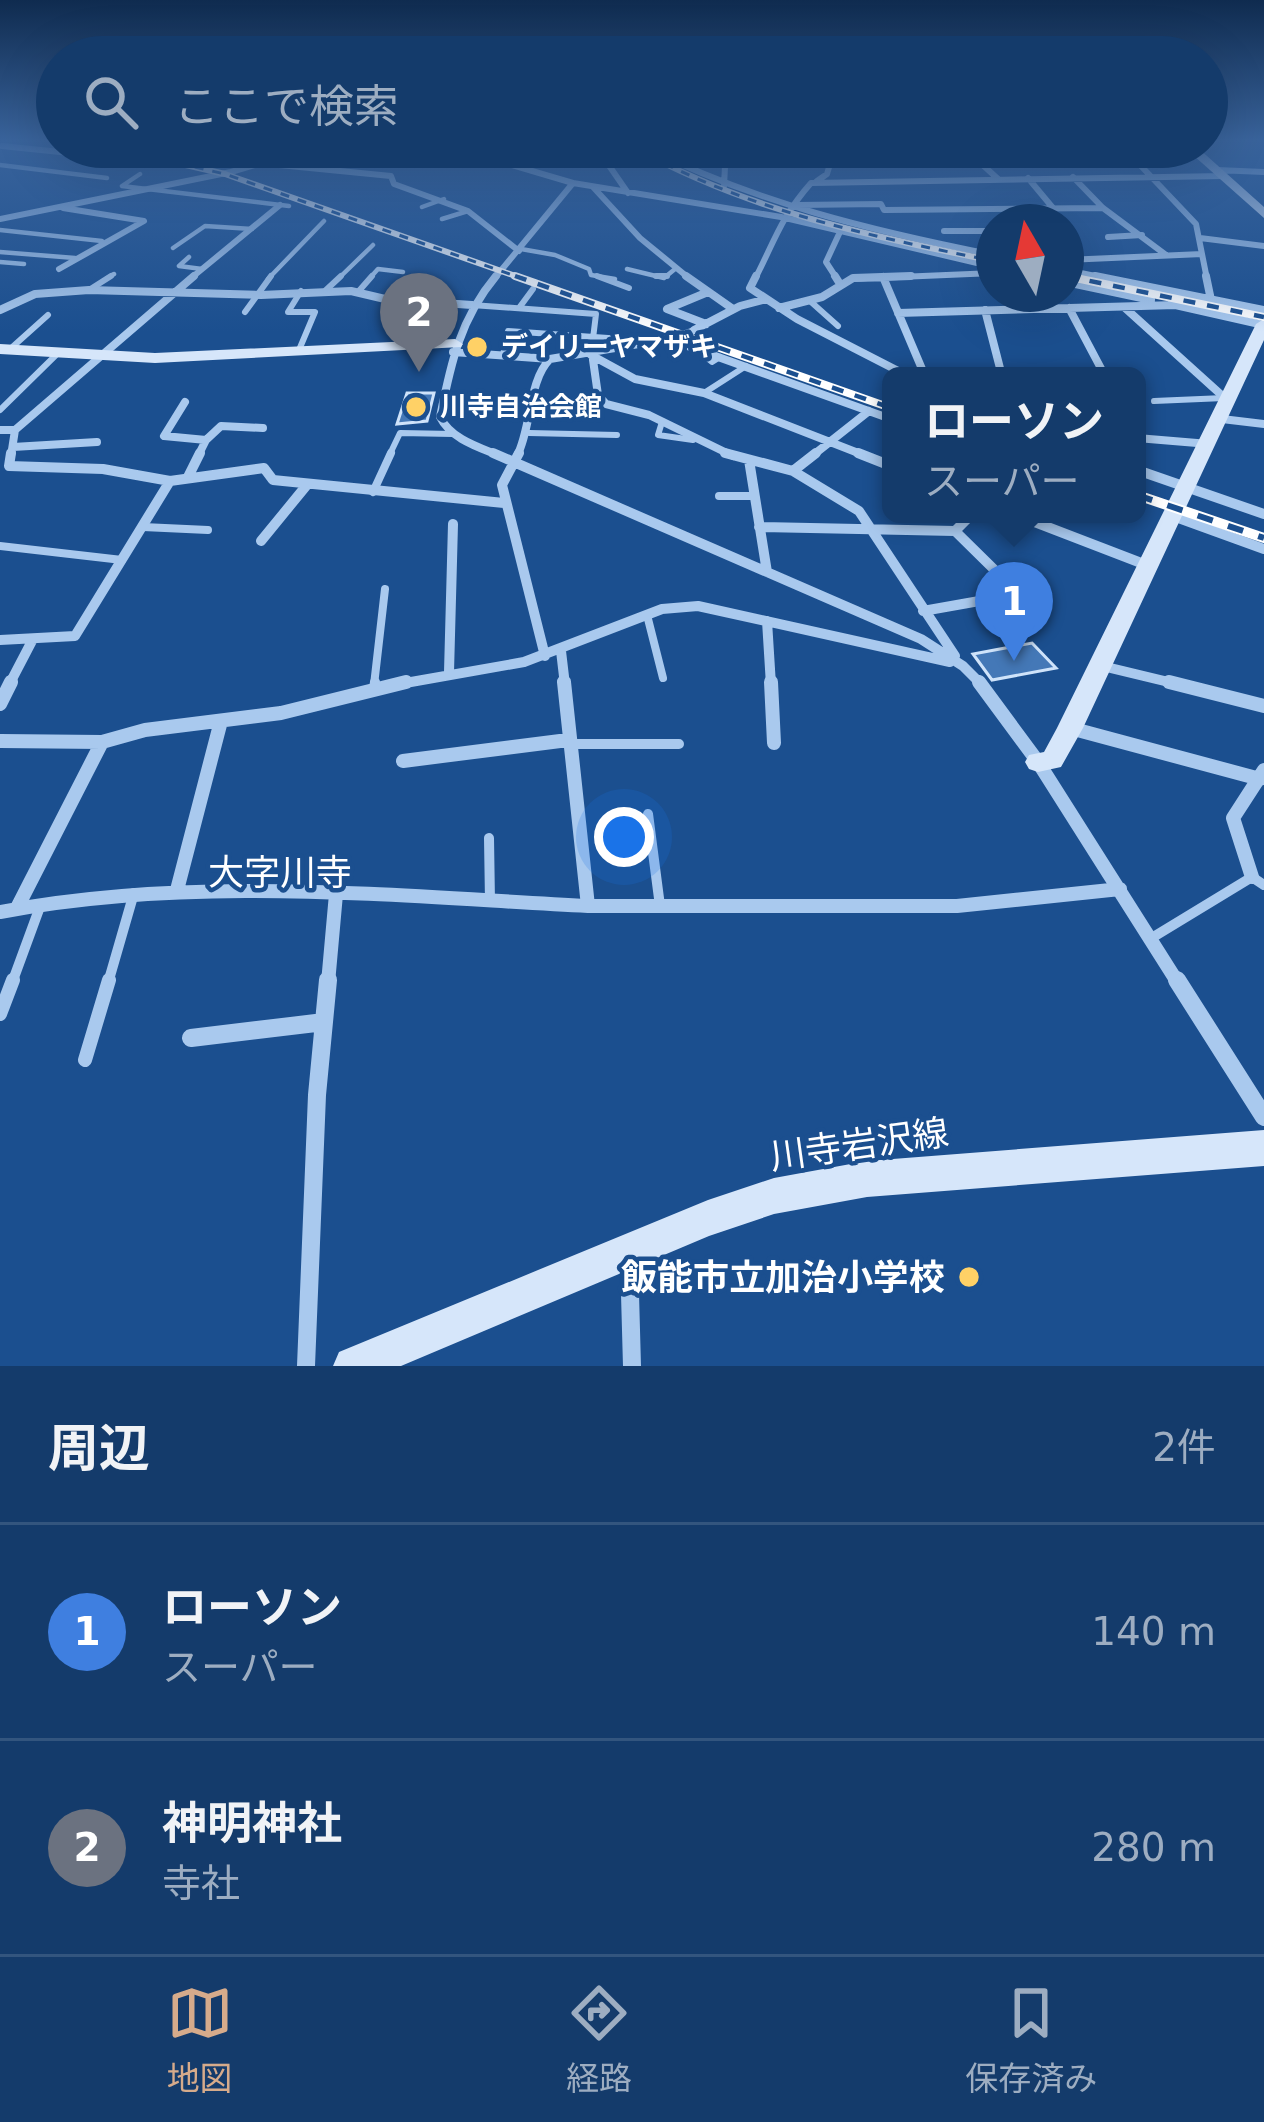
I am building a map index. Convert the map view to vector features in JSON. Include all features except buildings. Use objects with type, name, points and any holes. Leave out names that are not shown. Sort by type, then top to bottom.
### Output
[{"type":"street","points":[[0,219],[63,205]]},
{"type":"street","points":[[455,205],[520,250]]},
{"type":"street","points":[[556,205],[472,305],[454,348],[440,417],[453,434],[921,639],[963,666]]},
{"type":"street","points":[[608,205],[675,269],[733,309]]},
{"type":"street","points":[[699,205],[781,217],[976,266]]},
{"type":"street","points":[[786,205],[976,252]]},
{"type":"street","points":[[859,205],[794,207],[781,217],[776,238],[749,288],[891,367]]},
{"type":"street","points":[[881,205],[884,210],[976,209]]},
{"type":"street","points":[[1100,205],[1167,255]]},
{"type":"street","points":[[1176,205],[1196,224],[1211,300]]},
{"type":"street","points":[[56,206],[144,220],[59,268]]},
{"type":"street","points":[[285,206],[95,356],[15,430],[9,466],[103,469],[170,481],[264,468],[273,480],[306,486],[504,502]]},
{"type":"street","points":[[1084,208],[1103,208]]},
{"type":"street","points":[[929,209],[954,248]]},
{"type":"street","points":[[944,231],[976,231]]},
{"type":"street","points":[[839,234],[826,262],[840,284]]},
{"type":"street","points":[[1108,237],[1143,236]]},
{"type":"street","points":[[1200,238],[1264,246]]},
{"type":"street","points":[[1084,259],[1202,254]]},
{"type":"street","points":[[778,308],[810,301],[853,278],[976,271]]},
{"type":"street","points":[[1084,274],[1264,310]]},
{"type":"street","points":[[884,277],[921,367]]},
{"type":"street","points":[[1037,762],[1052,760],[1070,728],[1264,324],[1084,286]]},
{"type":"street","points":[[0,310],[35,294],[89,290],[253,295],[326,290],[472,305]]},
{"type":"street","points":[[706,324],[667,309],[708,292]]},
{"type":"street","points":[[694,330],[733,309],[766,299]]},
{"type":"street","points":[[1084,308],[1176,305]]},
{"type":"street","points":[[1123,307],[1224,406],[1264,424]]},
{"type":"street","points":[[898,313],[976,310]]},
{"type":"street","points":[[986,312],[1000,367]]},
{"type":"street","points":[[1071,312],[1101,367]]},
{"type":"street","points":[[4,349],[56,355],[220,357],[299,350],[454,348],[550,359],[592,358],[662,340],[882,416]]},
{"type":"street","points":[[592,358],[635,379],[704,393],[882,462]]},
{"type":"street","points":[[592,358],[598,395],[606,404],[636,410],[693,440],[748,460],[793,471],[860,511],[922,611],[1037,762],[1264,1117]]},
{"type":"street","points":[[545,656],[502,485],[529,433],[540,370],[550,359]]},
{"type":"street","points":[[185,402],[164,436],[206,440]]},
{"type":"street","points":[[793,471],[868,411]]},
{"type":"street","points":[[188,477],[206,440],[221,426],[263,428]]},
{"type":"street","points":[[0,430],[15,430]]},
{"type":"street","points":[[1146,438],[1209,444]]},
{"type":"street","points":[[13,447],[98,442]]},
{"type":"street","points":[[748,460],[767,572]]},
{"type":"street","points":[[1146,473],[1264,514]]},
{"type":"street","points":[[0,640],[75,636],[170,481]]},
{"type":"street","points":[[261,541],[306,486]]},
{"type":"street","points":[[1173,516],[1264,549]]},
{"type":"street","points":[[955,531],[963,523]]},
{"type":"street","points":[[1051,523],[1149,566]]},
{"type":"street","points":[[449,672],[453,524]]},
{"type":"street","points":[[760,527],[955,531],[1019,594],[922,611]]},
{"type":"street","points":[[0,741],[101,742],[145,730],[281,713],[374,688],[545,656],[662,609],[698,606],[963,666]]},
{"type":"street","points":[[766,620],[774,743]]},
{"type":"street","points":[[0,704],[33,639]]},
{"type":"street","points":[[561,651],[588,905]]},
{"type":"street","points":[[1097,664],[1264,706]]},
{"type":"street","points":[[177,890],[221,721]]},
{"type":"street","points":[[1070,728],[1262,775],[1232,818],[1258,881]]},
{"type":"street","points":[[17,908],[101,742]]},
{"type":"street","points":[[403,761],[568,742]]},
{"type":"street","points":[[0,912],[177,890],[588,905],[956,907],[1120,890]]},
{"type":"street","points":[[306,1366],[324,1022],[336,894]]},
{"type":"street","points":[[191,1038],[324,1022]]},
{"type":"street","name":"川寺岩沢線","points":[[353,1366],[420,1351],[629,1250],[708,1218],[820,1186],[1264,1148]]},
{"type":"street","points":[[629,1250],[632,1366]]},
{"type":"lane","points":[[275,205],[285,206]]},
{"type":"lane","points":[[422,208],[430,205]]},
{"type":"lane","points":[[442,219],[468,211]]},
{"type":"lane","points":[[245,312],[253,295],[324,221]]},
{"type":"lane","points":[[173,248],[206,226],[252,229]]},
{"type":"lane","points":[[0,230],[102,241]]},
{"type":"lane","points":[[326,290],[374,245]]},
{"type":"lane","points":[[520,250],[554,255],[615,280],[609,284],[629,288]]},
{"type":"lane","points":[[0,252],[75,258]]},
{"type":"lane","points":[[189,257],[178,266],[202,268]]},
{"type":"lane","points":[[0,262],[24,264]]},
{"type":"lane","points":[[358,292],[378,269],[403,272]]},
{"type":"lane","points":[[627,269],[664,278],[675,269]]},
{"type":"lane","points":[[89,290],[114,274]]},
{"type":"lane","points":[[503,356],[517,308],[533,289]]},
{"type":"lane","points":[[299,350],[315,312],[288,312],[301,291]]},
{"type":"lane","points":[[810,301],[838,326]]},
{"type":"lane","points":[[472,305],[596,314],[592,358]]},
{"type":"lane","points":[[4,349],[48,315]]},
{"type":"lane","points":[[508,331],[662,340],[694,330]]},
{"type":"lane","points":[[0,410],[56,355]]},
{"type":"lane","points":[[704,393],[746,366]]},
{"type":"lane","points":[[1154,400],[1224,406]]},
{"type":"lane","points":[[373,492],[400,433],[453,434]]},
{"type":"lane","points":[[529,433],[616,434]]},
{"type":"lane","points":[[719,496],[754,496]]},
{"type":"lane","points":[[143,526],[208,530]]},
{"type":"lane","points":[[0,546],[32,544],[89,562],[122,560]]},
{"type":"lane","points":[[374,688],[385,589]]},
{"type":"lane","points":[[647,615],[663,678]]},
{"type":"lane","points":[[568,742],[680,744]]},
{"type":"lane","points":[[648,814],[660,906]]},
{"type":"lane","points":[[489,838],[490,902]]},
{"type":"lane","points":[[1150,939],[1258,881]]},
{"type":"lane","points":[[85,1060],[134,892]]},
{"type":"lane","points":[[0,1014],[41,904]]},
{"type":"railway","points":[[313,205],[524,279]]},
{"type":"railway","points":[[766,205],[854,231],[976,257]]},
{"type":"railway","points":[[515,276],[882,405]]},
{"type":"railway","points":[[1084,280],[1264,317]]},
{"type":"railway","points":[[1146,498],[1264,538]]},
{"type":"place","name":"デイリーヤマザキ","points":[[477,347]]},
{"type":"place","name":"神明神社","points":[[419,372]]},
{"type":"place","name":"川寺自治会館","points":[[416,407]]},
{"type":"place","name":"ローソン","points":[[1014,661]]},
{"type":"place","name":"飯能市立加治小学校","points":[[969,1277]]},
{"type":"district","name":"大字川寺","points":[[280,872]]}]
